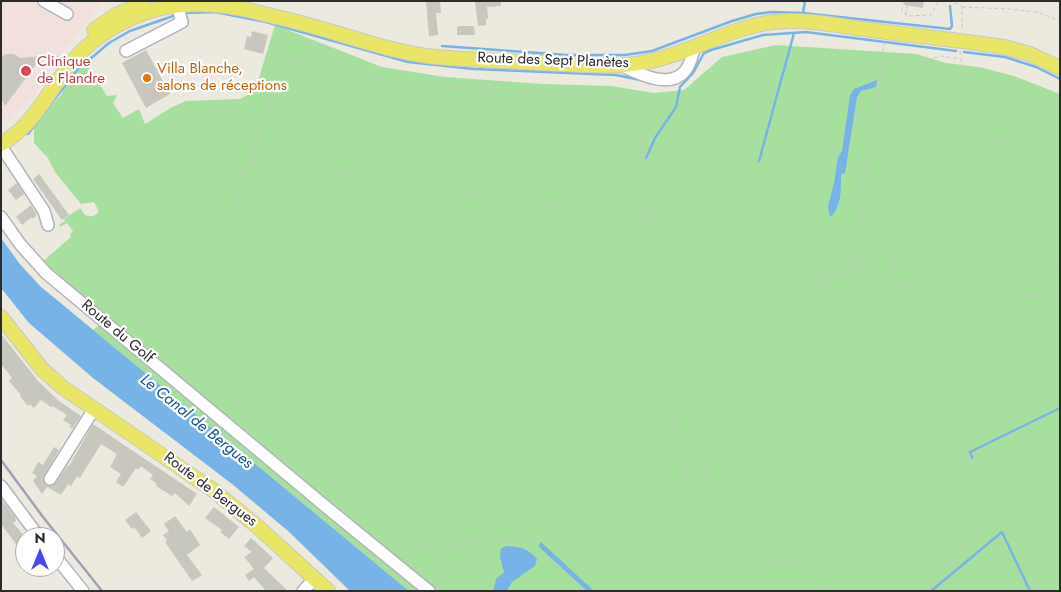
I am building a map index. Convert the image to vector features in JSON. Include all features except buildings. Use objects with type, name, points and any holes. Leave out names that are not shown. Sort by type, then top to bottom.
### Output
[{"type":"main road","name":"Route des Sept Planètes","points":[[238,1],[391,49],[424,56],[620,65],[650,61],[746,27],[785,21],[825,24],[960,46],[1017,50],[1060,68]]},
{"type":"main road","name":"Route des Sept Planètes","points":[[1,134],[30,110],[61,63],[78,43],[96,28],[123,11],[157,4],[178,10],[204,3],[230,5],[308,24]]},
{"type":"main road","name":"Route des Sept Planètes","points":[[1,145],[29,122],[68,66],[100,37],[123,11]]},
{"type":"main road","name":"Route de Bergues","points":[[1,304],[50,368],[88,405]]},
{"type":"main road","name":"Route de Bergues","points":[[1,316],[42,368],[62,388],[158,451],[217,493],[266,534],[328,591]]},
{"type":"street","points":[[44,1],[67,14]]},
{"type":"street","points":[[126,51],[182,22],[178,10]]},
{"type":"street","points":[[620,65],[637,73],[655,78],[664,80],[677,78],[688,66],[695,46]]},
{"type":"street","points":[[1,145],[44,212],[48,225]]},
{"type":"street","name":"Route du Golf","points":[[1,217],[20,244],[39,266],[429,591]]},
{"type":"street","points":[[50,479],[88,405]]},
{"type":"street","points":[[1,486],[32,527]]},
{"type":"street","points":[[65,568],[83,591]]},
{"type":"street","points":[[303,591],[315,578]]},
{"type":"path","points":[[903,1],[902,11],[906,15],[931,15],[939,1]]},
{"type":"path","points":[[906,15],[908,1]]},
{"type":"path","points":[[948,1],[958,4],[962,8],[1010,8],[1037,12],[1060,21]]},
{"type":"path","points":[[962,8],[960,60],[965,83],[984,126],[1022,177],[1029,204],[1040,220],[1050,258],[1060,271]]},
{"type":"path","points":[[849,270],[856,252],[862,188],[870,136],[878,102],[884,45]]},
{"type":"path","points":[[960,60],[941,56],[925,60],[921,74],[901,96],[892,133],[891,170],[880,207],[897,283],[977,474],[1039,591]]},
{"type":"path","points":[[114,330],[221,236],[252,160],[282,64],[292,60],[416,87],[650,98],[662,112],[642,142],[654,222]]},
{"type":"path","points":[[134,313],[379,522],[416,547],[594,534],[675,503],[686,478],[665,389],[667,374],[762,308],[840,276],[889,247],[997,145],[1060,102]]},
{"type":"path","points":[[252,160],[756,239],[770,245],[823,277],[840,276]]},
{"type":"path","points":[[897,283],[950,297],[1060,295]]},
{"type":"path","points":[[762,308],[729,338],[694,379],[684,398],[700,445],[707,482],[726,556],[731,563],[740,567],[800,562],[815,564],[826,568],[829,591]]},
{"type":"path","points":[[926,591],[970,542],[981,525],[985,501],[977,474]]},
{"type":"path","points":[[686,478],[707,482]]},
{"type":"shaded area","name":"Clinique de Flandre","points":[[1,1],[101,1],[96,10],[65,48],[35,94],[10,121],[1,121]]},
{"type":"green space","points":[[275,25],[382,67],[445,77],[543,84],[611,86],[654,93],[684,90],[722,57],[776,45],[916,54],[946,63],[979,67],[1014,76],[1060,94],[1060,591],[409,591],[93,330],[107,319],[41,263],[71,237],[70,234],[73,231],[67,223],[60,227],[59,225],[65,221],[64,219],[80,208],[85,215],[89,216],[99,211],[94,202],[81,204],[55,172],[48,158],[34,143],[34,126],[61,95],[66,82],[78,64],[86,64],[107,96],[117,95],[113,103],[123,118],[139,109],[145,124],[172,107],[186,101],[240,99],[255,91]]},
{"type":"water","points":[[877,80],[876,87],[861,91],[857,97],[845,173],[841,174],[839,203],[830,217],[828,206],[838,157],[842,151],[850,95],[854,89]]},
{"type":"water","name":"Le Canal de Bergues","points":[[1,238],[19,263],[40,286],[409,591],[350,591],[288,531],[232,484],[93,378],[29,323],[1,288]]},
{"type":"water","points":[[541,542],[594,591],[587,591],[538,546]]},
{"type":"water","points":[[507,546],[520,547],[527,550],[537,559],[535,566],[512,582],[507,591],[493,591],[496,579],[504,572],[500,557],[501,548]]},
{"type":"waterway","points":[[803,13],[805,1]]},
{"type":"waterway","points":[[442,46],[566,55],[625,55],[652,51],[732,21],[756,14],[772,12],[803,13],[950,29],[952,26],[950,6]]},
{"type":"waterway","points":[[184,13],[215,12],[266,22],[408,62],[474,69],[616,75],[640,80]]},
{"type":"waterway","points":[[28,134],[77,70],[109,43],[130,31],[176,15]]},
{"type":"waterway","points":[[646,158],[655,138],[676,107],[680,87],[693,73],[704,53],[711,50],[763,35],[806,32],[956,51]]},
{"type":"waterway","points":[[759,161],[794,33]]},
{"type":"waterway","points":[[964,52],[1005,57],[1036,67],[1060,79]]},
{"type":"waterway","points":[[972,458],[970,452],[1060,408]]},
{"type":"waterway","points":[[931,591],[1002,532],[1030,591]]},
{"type":"railway","points":[[1,460],[43,517],[102,591]]},
{"type":"place","name":"Clinique de Flandre","points":[[26,71]]},
{"type":"place","name":"Villa Blanche, salons de réceptions","points":[[147,78]]}]
